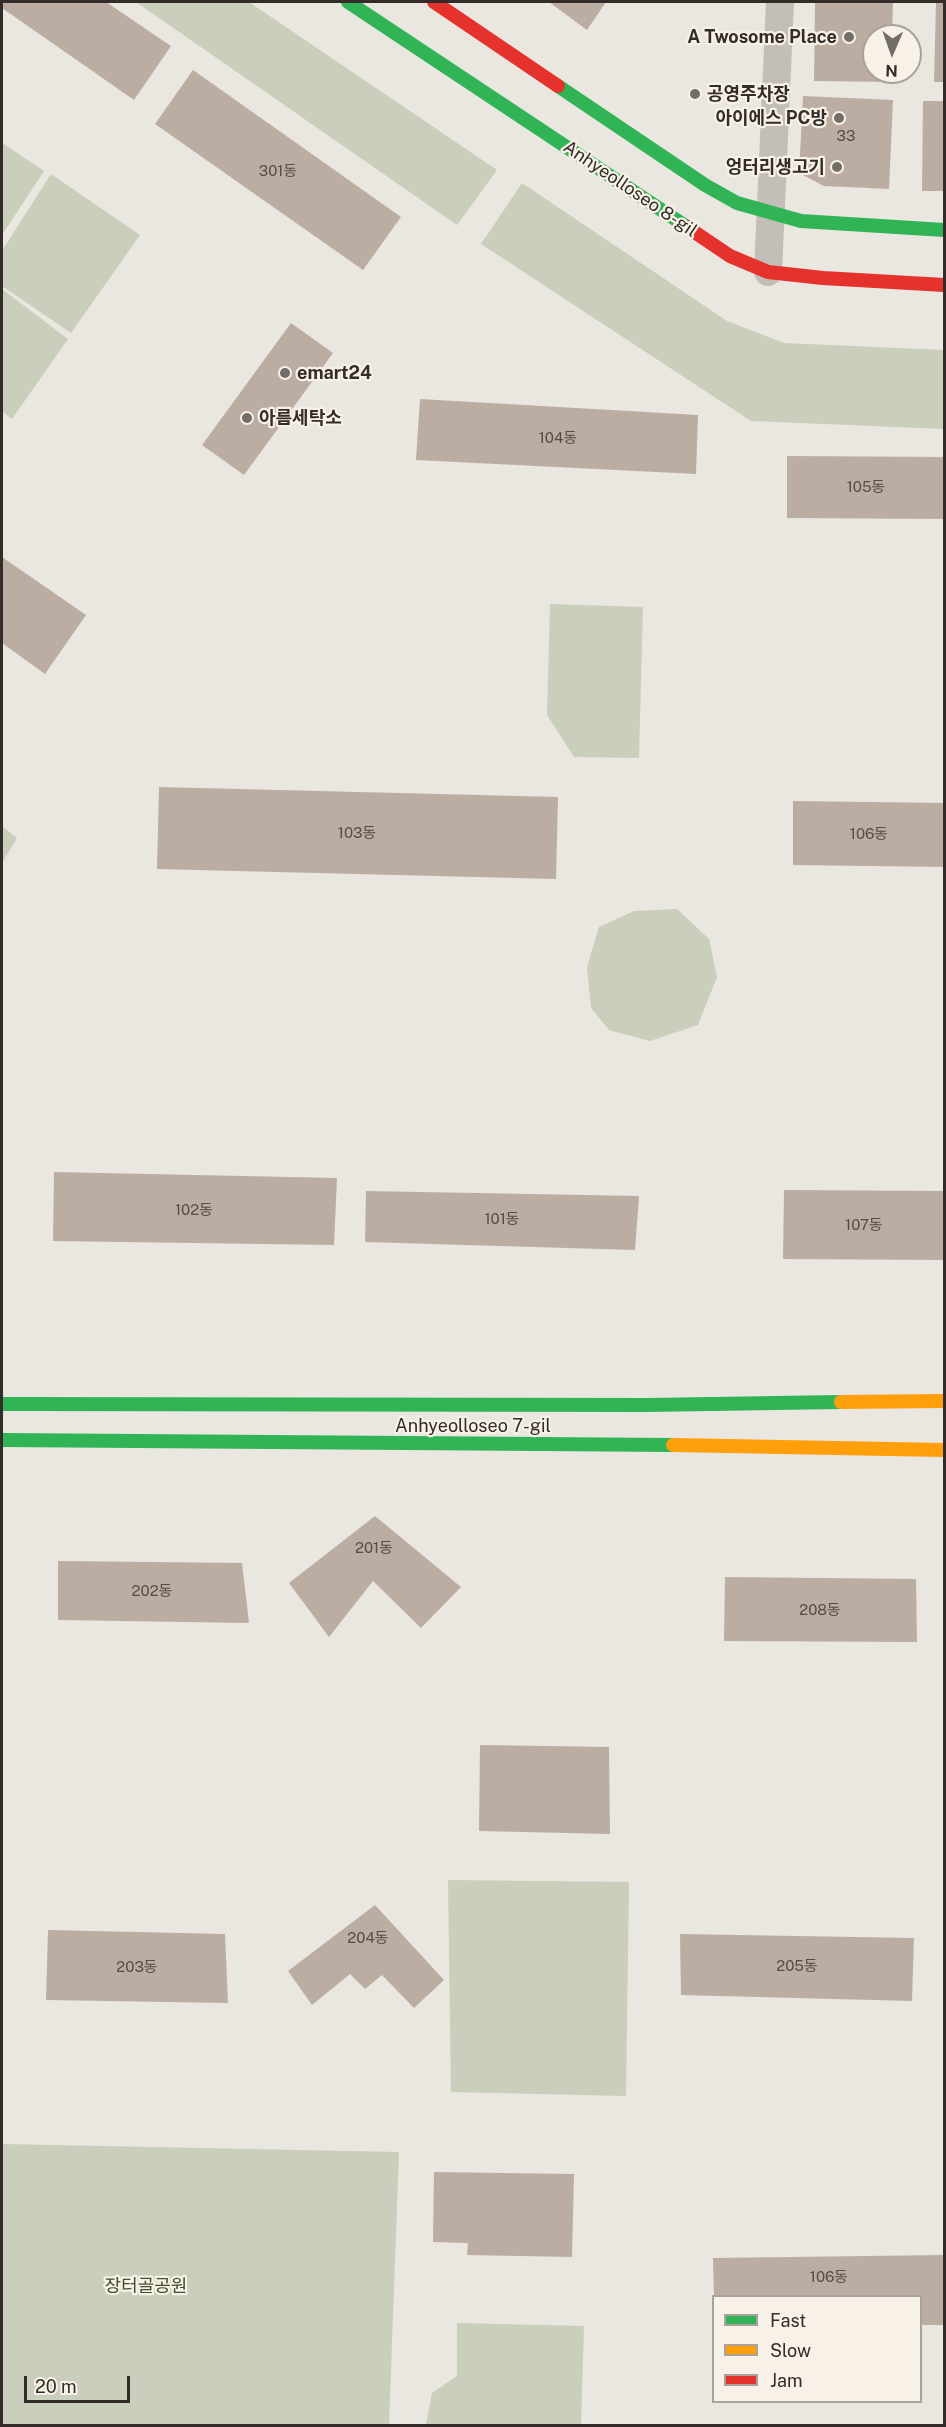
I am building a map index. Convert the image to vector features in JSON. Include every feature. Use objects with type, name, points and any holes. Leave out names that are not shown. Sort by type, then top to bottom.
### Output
[{"type":"street","name":"Anhyeolloseo 8-gil","points":[[348,2],[729,256],[768,272],[824,278],[945,285]]},
{"type":"street","points":[[434,2],[705,185],[737,203],[801,221],[945,230]]},
{"type":"street","points":[[768,272],[780,2]]},
{"type":"street","name":"Anhyeolloseo 7-gil","points":[[2,1404],[647,1405],[945,1401]]},
{"type":"street","name":"Anhyeolloseo 7-gil","points":[[2,1440],[945,1450]]},
{"type":"green space","points":[[136,2],[249,2],[497,170],[457,225]]},
{"type":"green space","points":[[2,143],[44,171],[2,235]]},
{"type":"green space","points":[[51,174],[140,235],[71,333],[2,286],[2,251]]},
{"type":"green space","points":[[522,183],[727,321],[784,343],[944,350],[944,429],[751,421],[481,244]]},
{"type":"green space","points":[[2,289],[68,339],[12,419],[2,411]]},
{"type":"green space","points":[[550,604],[643,607],[639,758],[574,757],[547,715]]},
{"type":"green space","points":[[2,826],[17,838],[2,863]]},
{"type":"green space","points":[[677,909],[709,939],[717,977],[698,1025],[650,1041],[609,1030],[591,1008],[587,967],[599,927],[634,911]]},
{"type":"green space","points":[[448,1880],[629,1882],[626,2096],[451,2092]]},
{"type":"green space","name":"장터골공원","points":[[2,2144],[399,2152],[389,2425],[2,2425]]},
{"type":"green space","points":[[457,2323],[584,2326],[581,2425],[426,2425],[432,2393],[457,2376]]},
{"type":"building","points":[[2,2],[106,2],[171,46],[134,100],[2,8]]},
{"type":"building","points":[[549,2],[606,2],[587,30]]},
{"type":"building","points":[[815,2],[893,2],[892,24],[862,24],[862,82],[814,81]]},
{"type":"building","points":[[936,2],[944,2],[944,82],[934,82]]},
{"type":"building","points":[[193,70],[401,217],[363,270],[155,124]]},
{"type":"building","points":[[803,96],[893,100],[889,189],[824,186],[799,173]]},
{"type":"building","points":[[923,101],[944,101],[944,191],[922,191]]},
{"type":"building","points":[[291,323],[333,353],[244,475],[202,445]]},
{"type":"building","points":[[420,399],[698,415],[696,474],[416,460]]},
{"type":"building","points":[[787,456],[944,457],[944,519],[787,518]]},
{"type":"building","points":[[2,557],[86,615],[45,674],[2,643]]},
{"type":"building","points":[[159,787],[558,797],[556,879],[157,869]]},
{"type":"building","points":[[793,801],[944,803],[944,867],[793,865]]},
{"type":"building","points":[[54,1172],[337,1178],[334,1245],[53,1241]]},
{"type":"building","points":[[784,1190],[944,1191],[944,1260],[783,1259]]},
{"type":"building","points":[[366,1191],[639,1196],[635,1250],[365,1242]]},
{"type":"building","points":[[375,1516],[461,1587],[421,1628],[373,1581],[329,1637],[289,1583]]},
{"type":"building","points":[[58,1561],[242,1563],[249,1623],[58,1620]]},
{"type":"building","points":[[725,1577],[916,1579],[917,1642],[724,1641]]},
{"type":"building","points":[[480,1745],[609,1747],[610,1834],[479,1831]]},
{"type":"building","points":[[375,1905],[444,1980],[414,2008],[382,1975],[365,1989],[350,1974],[312,2005],[288,1971]]},
{"type":"building","points":[[48,1930],[225,1934],[228,2003],[46,2000]]},
{"type":"building","points":[[680,1934],[914,1938],[912,2001],[681,1995]]},
{"type":"building","points":[[434,2172],[574,2174],[572,2257],[467,2255],[468,2243],[433,2242]]},
{"type":"building","points":[[944,2255],[944,2325],[922,2325],[922,2295],[714,2295],[713,2258]]},
{"type":"traffic: fast","points":[[348,2],[687,227]]},
{"type":"traffic: fast","points":[[558,86],[705,185],[737,203],[801,221],[944,230]]},
{"type":"traffic: fast","points":[[2,1404],[647,1405],[841,1402]]},
{"type":"traffic: fast","points":[[2,1440],[673,1445]]},
{"type":"traffic: slow","points":[[841,1402],[944,1401]]},
{"type":"traffic: slow","points":[[673,1445],[944,1450]]},
{"type":"traffic: jam","points":[[434,2],[558,86]]},
{"type":"traffic: jam","points":[[687,227],[730,256],[768,272],[823,278],[944,285]]},
{"type":"place","name":"A Twosome Place","points":[[849,37]]},
{"type":"place","name":"공영주차장","points":[[695,94]]},
{"type":"place","name":"아이에스 PC방","points":[[839,118]]},
{"type":"place","name":"엉터리생고기","points":[[837,167]]},
{"type":"place","name":"emart24","points":[[285,373]]},
{"type":"place","name":"아름세탁소","points":[[247,418]]}]
